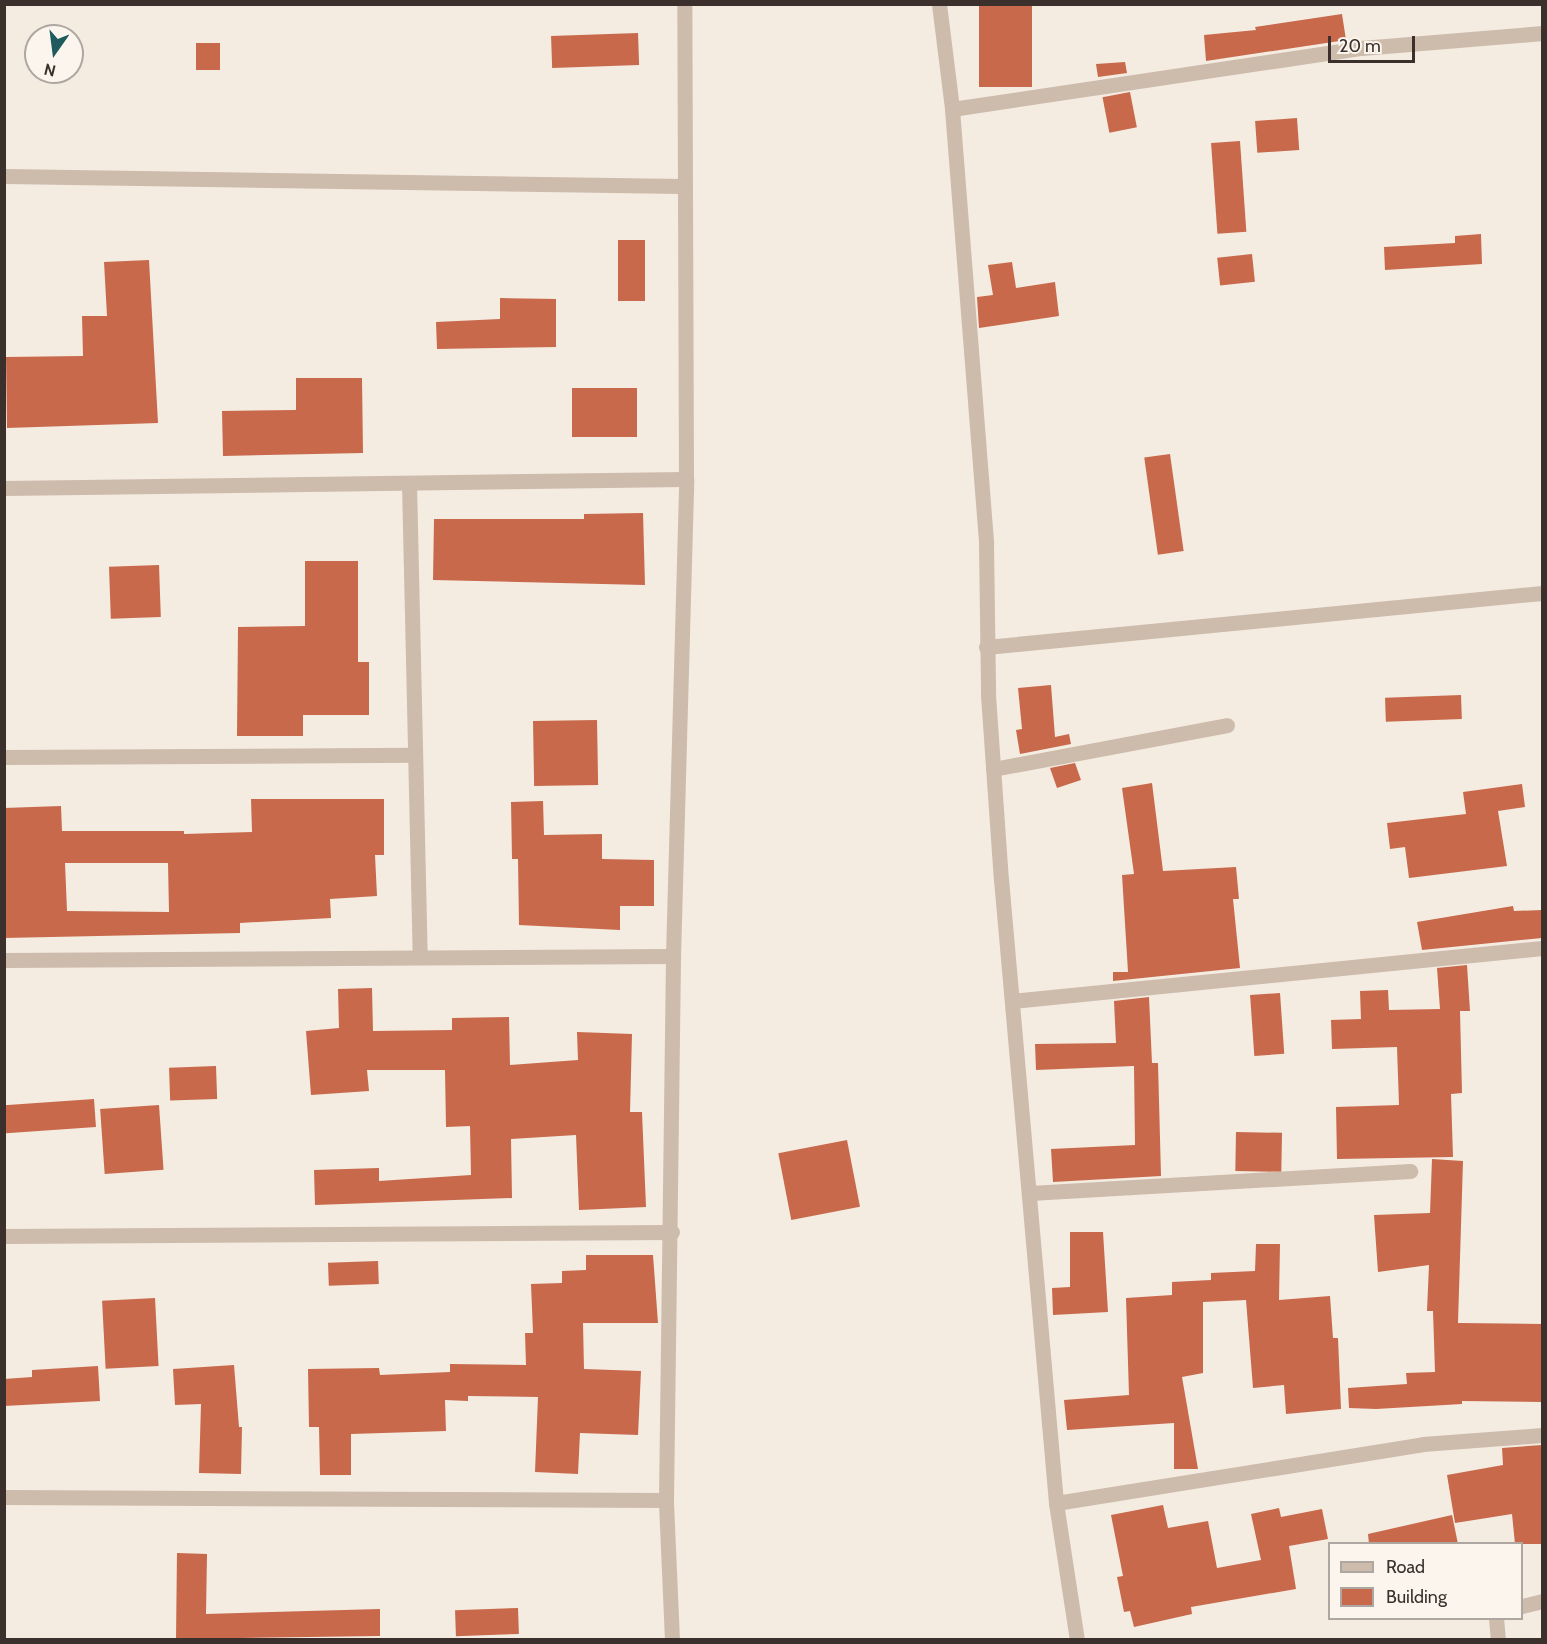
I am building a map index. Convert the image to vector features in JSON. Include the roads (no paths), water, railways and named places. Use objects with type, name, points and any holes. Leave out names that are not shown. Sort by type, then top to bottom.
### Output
[{"type":"street","points":[[672,1640],[666,1500],[672,1232],[673,956],[686,479],[682,186],[684,4]]},
{"type":"street","points":[[939,4],[952,109],[986,543],[986,647],[993,769],[1012,1001],[1056,1503],[1077,1640]]},
{"type":"street","points":[[952,109],[1361,48],[1542,33]]},
{"type":"street","points":[[4,176],[682,186]]},
{"type":"street","points":[[4,488],[686,479]]},
{"type":"street","points":[[409,483],[420,957]]},
{"type":"street","points":[[986,647],[1542,593]]},
{"type":"street","points":[[993,769],[1227,725]]},
{"type":"street","points":[[4,757],[415,755]]},
{"type":"street","points":[[1012,1001],[1542,948]]},
{"type":"street","points":[[4,960],[673,956]]},
{"type":"street","points":[[1030,1193],[1410,1171]]},
{"type":"street","points":[[4,1236],[672,1232]]},
{"type":"street","points":[[1056,1503],[1423,1444],[1542,1435]]},
{"type":"street","points":[[4,1497],[666,1500]]},
{"type":"street","points":[[1523,1606],[1542,1601]]},
{"type":"street","points":[[1496,1620],[1498,1640]]}]
